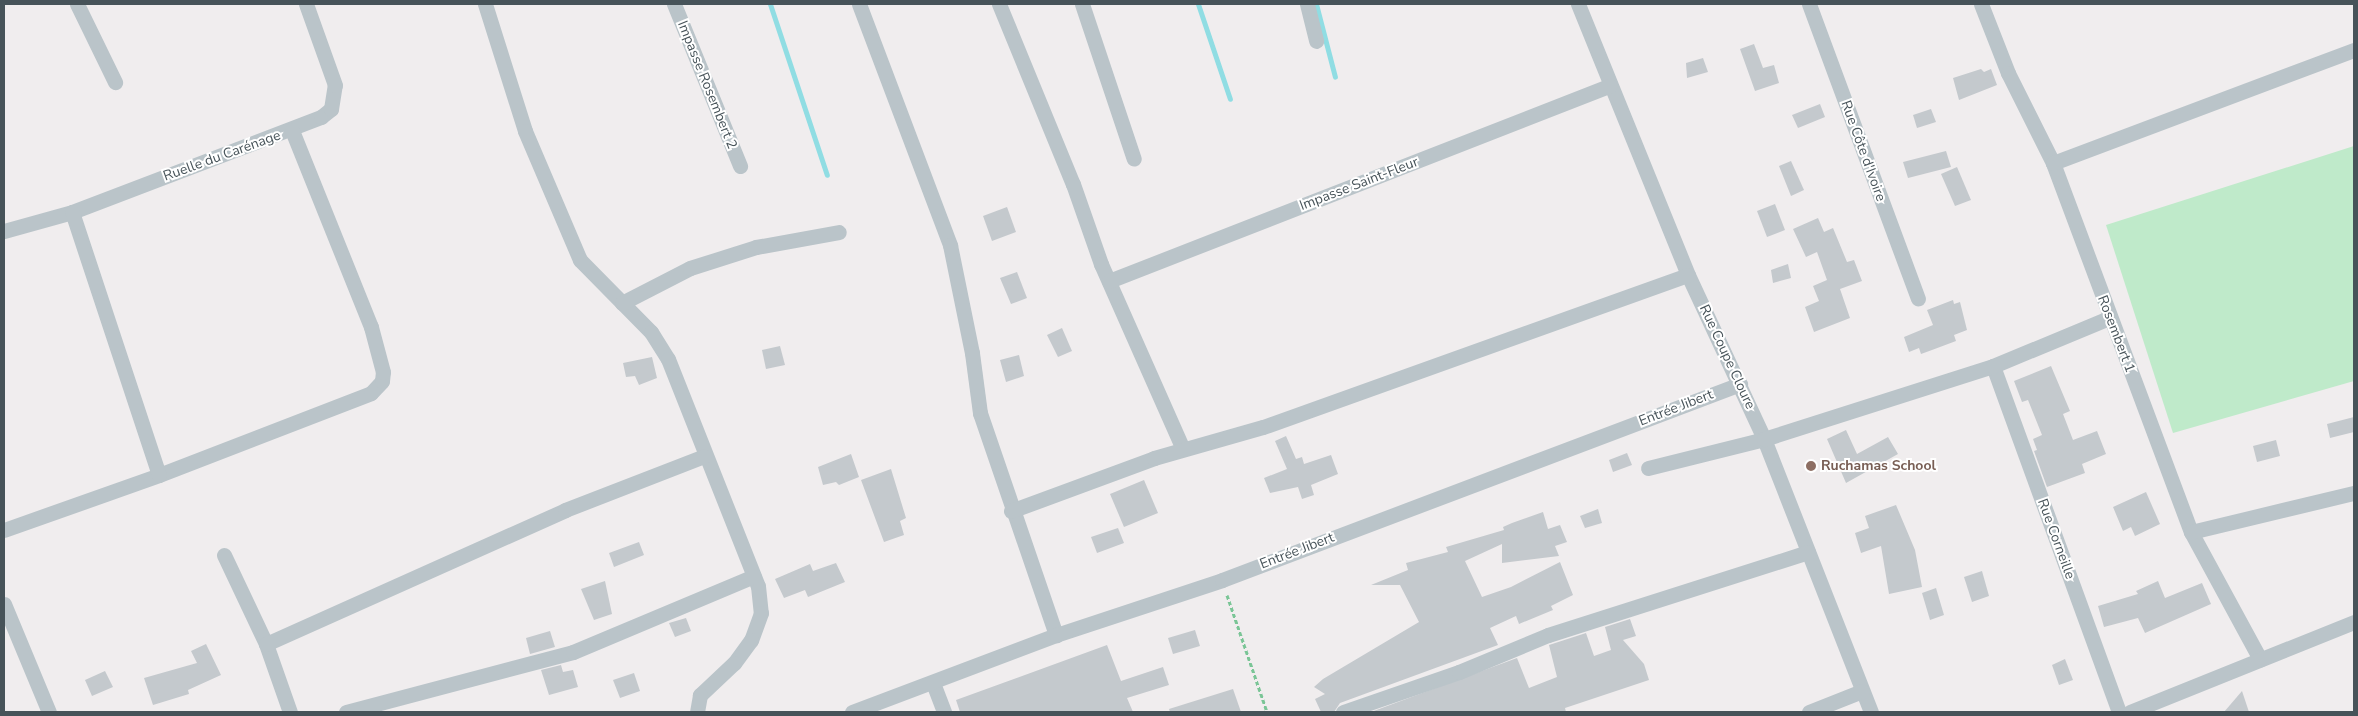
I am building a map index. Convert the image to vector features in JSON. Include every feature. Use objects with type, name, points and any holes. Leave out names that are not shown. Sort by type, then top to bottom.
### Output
[{"type":"street","points":[[77,4],[115,82]]},
{"type":"street","name":"Ruelle du Carénage","points":[[4,231],[72,212],[292,130],[321,117],[331,110],[335,85],[306,4]]},
{"type":"street","points":[[485,4],[525,131],[580,260],[651,332],[668,359],[704,456],[758,586],[761,613],[751,640],[700,695],[697,712]]},
{"type":"street","name":"Impasse Rosembert 2","points":[[674,4],[740,166]]},
{"type":"street","points":[[859,4],[950,245],[972,353],[980,413],[1011,511],[1056,635]]},
{"type":"street","points":[[999,4],[1109,281],[1183,450]]},
{"type":"street","points":[[1082,4],[1134,159]]},
{"type":"street","points":[[1307,4],[1316,41]]},
{"type":"street","name":"Rue Coupe Cloure","points":[[1578,4],[1688,275],[1764,439],[1871,712]]},
{"type":"street","name":"Rue Côte d'Ivoire","points":[[1809,4],[1918,299]]},
{"type":"street","name":"Rosembert 1","points":[[1982,4],[2008,73],[2053,163],[2109,318],[2192,532],[2260,659]]},
{"type":"street","points":[[2053,163],[2354,50]]},
{"type":"street","name":"Impasse Saint-Fleur","points":[[1109,281],[1610,86]]},
{"type":"street","points":[[4,530],[159,474],[371,393],[382,381],[383,372],[371,328],[292,130]]},
{"type":"street","points":[[72,212],[159,474]]},
{"type":"street","points":[[622,303],[690,268],[756,247],[839,232]]},
{"type":"street","points":[[1011,511],[1183,450],[1263,427],[1688,275]]},
{"type":"street","points":[[1648,468],[1764,439],[1993,366],[2109,318]]},
{"type":"street","name":"Rue Corneille","points":[[1993,366],[2119,712]]},
{"type":"street","name":"Entrée Jibert","points":[[852,712],[1056,635],[1222,580],[1740,384]]},
{"type":"street","points":[[266,644],[565,510],[704,456]]},
{"type":"street","points":[[2192,532],[2354,493]]},
{"type":"street","points":[[1343,712],[1459,672],[1548,634],[1808,552]]},
{"type":"street","points":[[224,555],[266,644],[290,712]]},
{"type":"street","points":[[346,712],[572,652],[754,576]]},
{"type":"street","points":[[4,604],[49,712]]},
{"type":"street","points":[[2130,712],[2354,622]]},
{"type":"street","points":[[933,683],[944,712]]},
{"type":"street","points":[[1809,712],[1862,691]]},
{"type":"path","points":[[1222,580],[1267,712]]},
{"type":"green space","points":[[2354,146],[2354,381],[2173,433],[2106,225]]},
{"type":"building","points":[[1754,44],[1763,68],[1774,65],[1779,83],[1755,91],[1740,49]]},
{"type":"building","points":[[1703,58],[1708,72],[1687,78],[1686,63]]},
{"type":"building","points":[[1981,69],[1984,72],[1991,69],[1997,85],[1959,100],[1953,78]]},
{"type":"building","points":[[1820,104],[1825,117],[1798,128],[1792,115]]},
{"type":"building","points":[[1931,109],[1936,122],[1917,128],[1913,115]]},
{"type":"building","points":[[1946,151],[1951,167],[1908,178],[1903,162]]},
{"type":"building","points":[[1791,161],[1804,190],[1791,196],[1779,166]]},
{"type":"building","points":[[1957,167],[1971,200],[1955,206],[1941,174]]},
{"type":"building","points":[[1775,204],[1785,230],[1767,237],[1757,211]]},
{"type":"building","points":[[1007,207],[1016,232],[992,241],[983,216]]},
{"type":"building","points":[[1818,218],[1824,232],[1833,228],[1847,262],[1854,260],[1862,281],[1840,289],[1850,318],[1814,332],[1805,307],[1819,301],[1813,286],[1827,280],[1817,252],[1806,257],[1793,229]]},
{"type":"building","points":[[1788,264],[1791,278],[1773,283],[1771,270]]},
{"type":"building","points":[[1017,272],[1027,298],[1011,304],[1000,278]]},
{"type":"building","points":[[1953,300],[1954,304],[1960,302],[1967,330],[1954,335],[1956,341],[1921,354],[1919,348],[1909,352],[1904,337],[1933,325],[1927,310]]},
{"type":"building","points":[[1062,328],[1072,351],[1058,357],[1047,335]]},
{"type":"building","points":[[780,346],[785,365],[766,369],[762,350]]},
{"type":"building","points":[[1019,355],[1024,376],[1006,382],[1000,360]]},
{"type":"building","points":[[652,357],[657,378],[639,385],[635,376],[626,377],[623,363]]},
{"type":"building","points":[[2051,366],[2070,411],[2063,414],[2073,440],[2097,431],[2106,454],[2082,464],[2085,473],[2047,487],[2034,451],[2037,450],[2033,439],[2042,435],[2028,400],[2022,402],[2014,381]]},
{"type":"building","points":[[2354,417],[2354,432],[2330,438],[2327,424]]},
{"type":"building","points":[[1846,430],[1857,454],[1888,437],[1898,454],[1846,483],[1827,439]]},
{"type":"building","points":[[1286,436],[1296,459],[1302,457],[1304,464],[1331,455],[1338,474],[1311,485],[1314,495],[1302,499],[1298,487],[1270,493],[1264,478],[1287,469],[1275,441]]},
{"type":"building","points":[[2276,440],[2280,456],[2257,462],[2253,446]]},
{"type":"building","points":[[1627,453],[1632,465],[1613,472],[1609,460]]},
{"type":"building","points":[[851,454],[859,477],[839,485],[836,482],[823,485],[818,467]]},
{"type":"building","points":[[891,469],[906,518],[900,521],[904,535],[884,542],[861,480]]},
{"type":"building","points":[[1144,480],[1158,513],[1124,527],[1110,494]]},
{"type":"building","points":[[2146,492],[2160,524],[2135,536],[2131,527],[2123,531],[2113,507]]},
{"type":"building","points":[[1896,505],[1915,550],[1922,587],[1889,594],[1881,546],[1861,553],[1855,533],[1869,528],[1865,516]]},
{"type":"building","points":[[1598,509],[1602,523],[1585,528],[1580,516]]},
{"type":"building","points":[[1543,512],[1548,529],[1560,525],[1567,542],[1555,546],[1559,556],[1502,563],[1502,544],[1465,561],[1482,597],[1511,587],[1560,562],[1573,595],[1551,606],[1553,610],[1519,624],[1516,616],[1490,628],[1498,645],[1340,703],[1334,712],[1321,712],[1315,699],[1325,694],[1314,687],[1323,679],[1419,622],[1400,585],[1371,585],[1408,570],[1406,563],[1448,552],[1446,547],[1504,530],[1503,527]]},
{"type":"building","points":[[1118,528],[1124,543],[1097,553],[1091,537]]},
{"type":"building","points":[[639,542],[644,555],[614,567],[609,553]]},
{"type":"building","points":[[836,563],[845,582],[808,597],[805,590],[784,598],[775,579],[810,564],[813,571]]},
{"type":"building","points":[[1982,571],[1989,596],[1972,602],[1964,577]]},
{"type":"building","points":[[605,581],[612,614],[594,620],[581,589]]},
{"type":"building","points":[[2158,581],[2165,598],[2202,583],[2211,604],[2145,633],[2138,618],[2104,627],[2098,606],[2138,594],[2136,591]]},
{"type":"building","points":[[1936,588],[1944,615],[1930,620],[1922,593]]},
{"type":"building","points":[[686,618],[691,631],[675,637],[669,623]]},
{"type":"building","points":[[1630,619],[1636,636],[1623,640],[1644,664],[1649,680],[1565,708],[1566,712],[1371,712],[1517,658],[1529,688],[1557,677],[1549,645],[1586,633],[1594,656],[1611,650],[1605,627]]},
{"type":"building","points":[[1195,630],[1200,646],[1173,654],[1168,638]]},
{"type":"building","points":[[550,631],[555,647],[530,654],[526,638]]},
{"type":"building","points":[[206,644],[221,675],[188,690],[189,694],[153,705],[144,678],[197,663],[191,651]]},
{"type":"building","points":[[1107,645],[1121,681],[1163,667],[1169,685],[1127,698],[1133,712],[960,712],[956,700]]},
{"type":"building","points":[[2065,659],[2073,680],[2059,685],[2052,665]]},
{"type":"building","points":[[561,665],[563,672],[573,670],[578,687],[549,695],[541,670]]},
{"type":"building","points":[[105,671],[113,687],[92,696],[85,680]]},
{"type":"building","points":[[634,673],[640,691],[620,698],[613,680]]},
{"type":"building","points":[[1233,689],[1241,712],[1170,712],[1169,709]]},
{"type":"building","points":[[2242,691],[2249,712],[2224,712]]},
{"type":"waterway","points":[[770,4],[827,175]]},
{"type":"waterway","points":[[1198,4],[1230,99]]},
{"type":"waterway","points":[[1316,4],[1335,77]]},
{"type":"place","name":"Ruchamas School","points":[[1811,466]]}]
